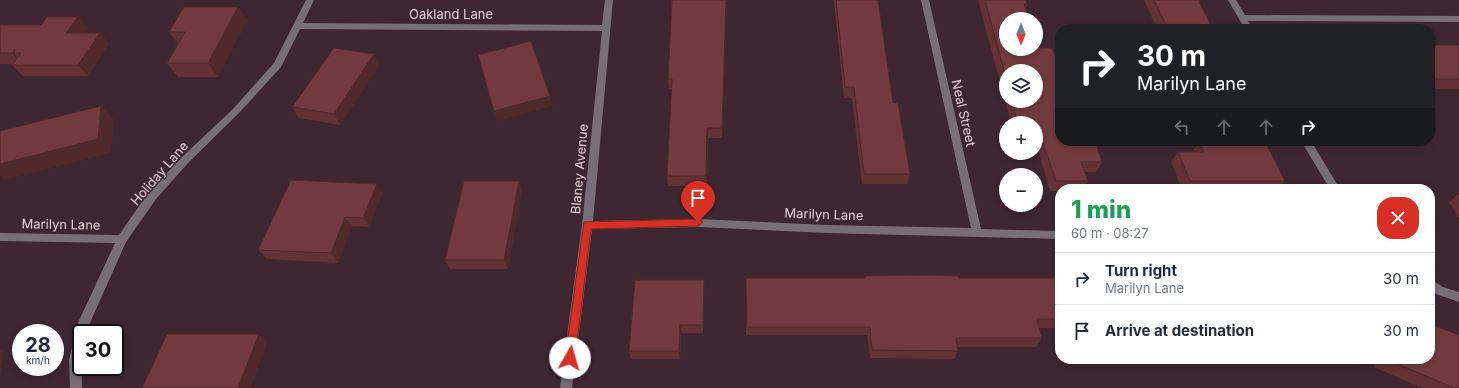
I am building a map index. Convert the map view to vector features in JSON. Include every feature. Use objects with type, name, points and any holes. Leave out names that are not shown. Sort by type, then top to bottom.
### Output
[{"type":"street","name":"Holiday Lane","points":[[76,388],[76,360],[83,325],[122,239],[152,196],[180,165],[236,111],[278,65],[310,0]]},
{"type":"street","name":"Blaney Avenue","points":[[566,388],[587,225],[605,28],[609,0]]},
{"type":"street","name":"Neal Street","points":[[925,0],[977,232]]},
{"type":"street","points":[[1232,0],[1246,24]]},
{"type":"street","points":[[1243,18],[1459,19]]},
{"type":"street","name":"Oakland Lane","points":[[298,26],[605,28]]},
{"type":"street","points":[[1309,146],[1332,184]]},
{"type":"street","name":"Marilyn Lane","points":[[587,225],[698,222],[827,229],[1055,235]]},
{"type":"street","name":"Marilyn Lane","points":[[0,237],[122,239]]},
{"type":"street","points":[[1435,288],[1440,291],[1459,297]]},
{"type":"building","points":[[672,0],[726,0],[722,128],[707,128],[706,176],[667,176],[672,79],[668,79]]},
{"type":"building","points":[[836,0],[878,0],[893,103],[898,103],[910,174],[864,174],[854,87],[845,87]]},
{"type":"building","points":[[985,0],[1026,0],[1027,4],[1024,4],[1027,12],[999,12],[999,52]]},
{"type":"building","points":[[1154,0],[1198,0],[1210,24],[1166,24]]},
{"type":"building","points":[[184,7],[238,7],[208,63],[167,63],[185,32],[169,32]]},
{"type":"building","points":[[47,17],[78,17],[66,33],[100,33],[78,65],[12,65],[21,53],[14,53],[15,49],[12,53],[0,53],[0,25],[41,25]]},
{"type":"building","points":[[531,41],[550,96],[494,111],[478,55]]},
{"type":"building","points":[[1435,45],[1459,45],[1459,79],[1435,79]]},
{"type":"building","points":[[334,48],[374,54],[334,114],[292,107]]},
{"type":"building","points":[[1043,48],[1052,48],[1055,56],[1055,146],[1097,146],[1102,162],[1081,162],[1088,181],[1056,181],[1043,143],[1043,116],[1016,116],[1014,108],[1043,108],[1043,64],[1002,64],[1000,56],[1043,56]]},
{"type":"building","points":[[101,106],[98,139],[0,164],[0,131]]},
{"type":"building","points":[[1201,146],[1268,146],[1285,181],[1190,181],[1178,152],[1204,152]]},
{"type":"building","points":[[291,180],[377,184],[363,218],[345,217],[331,253],[258,250]]},
{"type":"building","points":[[464,181],[519,181],[504,260],[445,260]]},
{"type":"building","points":[[924,275],[958,276],[959,278],[1055,278],[1055,319],[1037,319],[1042,338],[956,338],[958,351],[872,350],[870,327],[747,327],[746,278],[865,278],[865,276]]},
{"type":"building","points":[[635,280],[704,280],[703,325],[680,325],[679,351],[629,351]]},
{"type":"building","points":[[1435,326],[1459,335],[1459,388],[1454,388],[1398,364],[1435,364]]},
{"type":"building","points":[[167,334],[259,334],[238,388],[142,388]]},
{"type":"route","points":[[570,358],[587,225],[698,222]]}]
